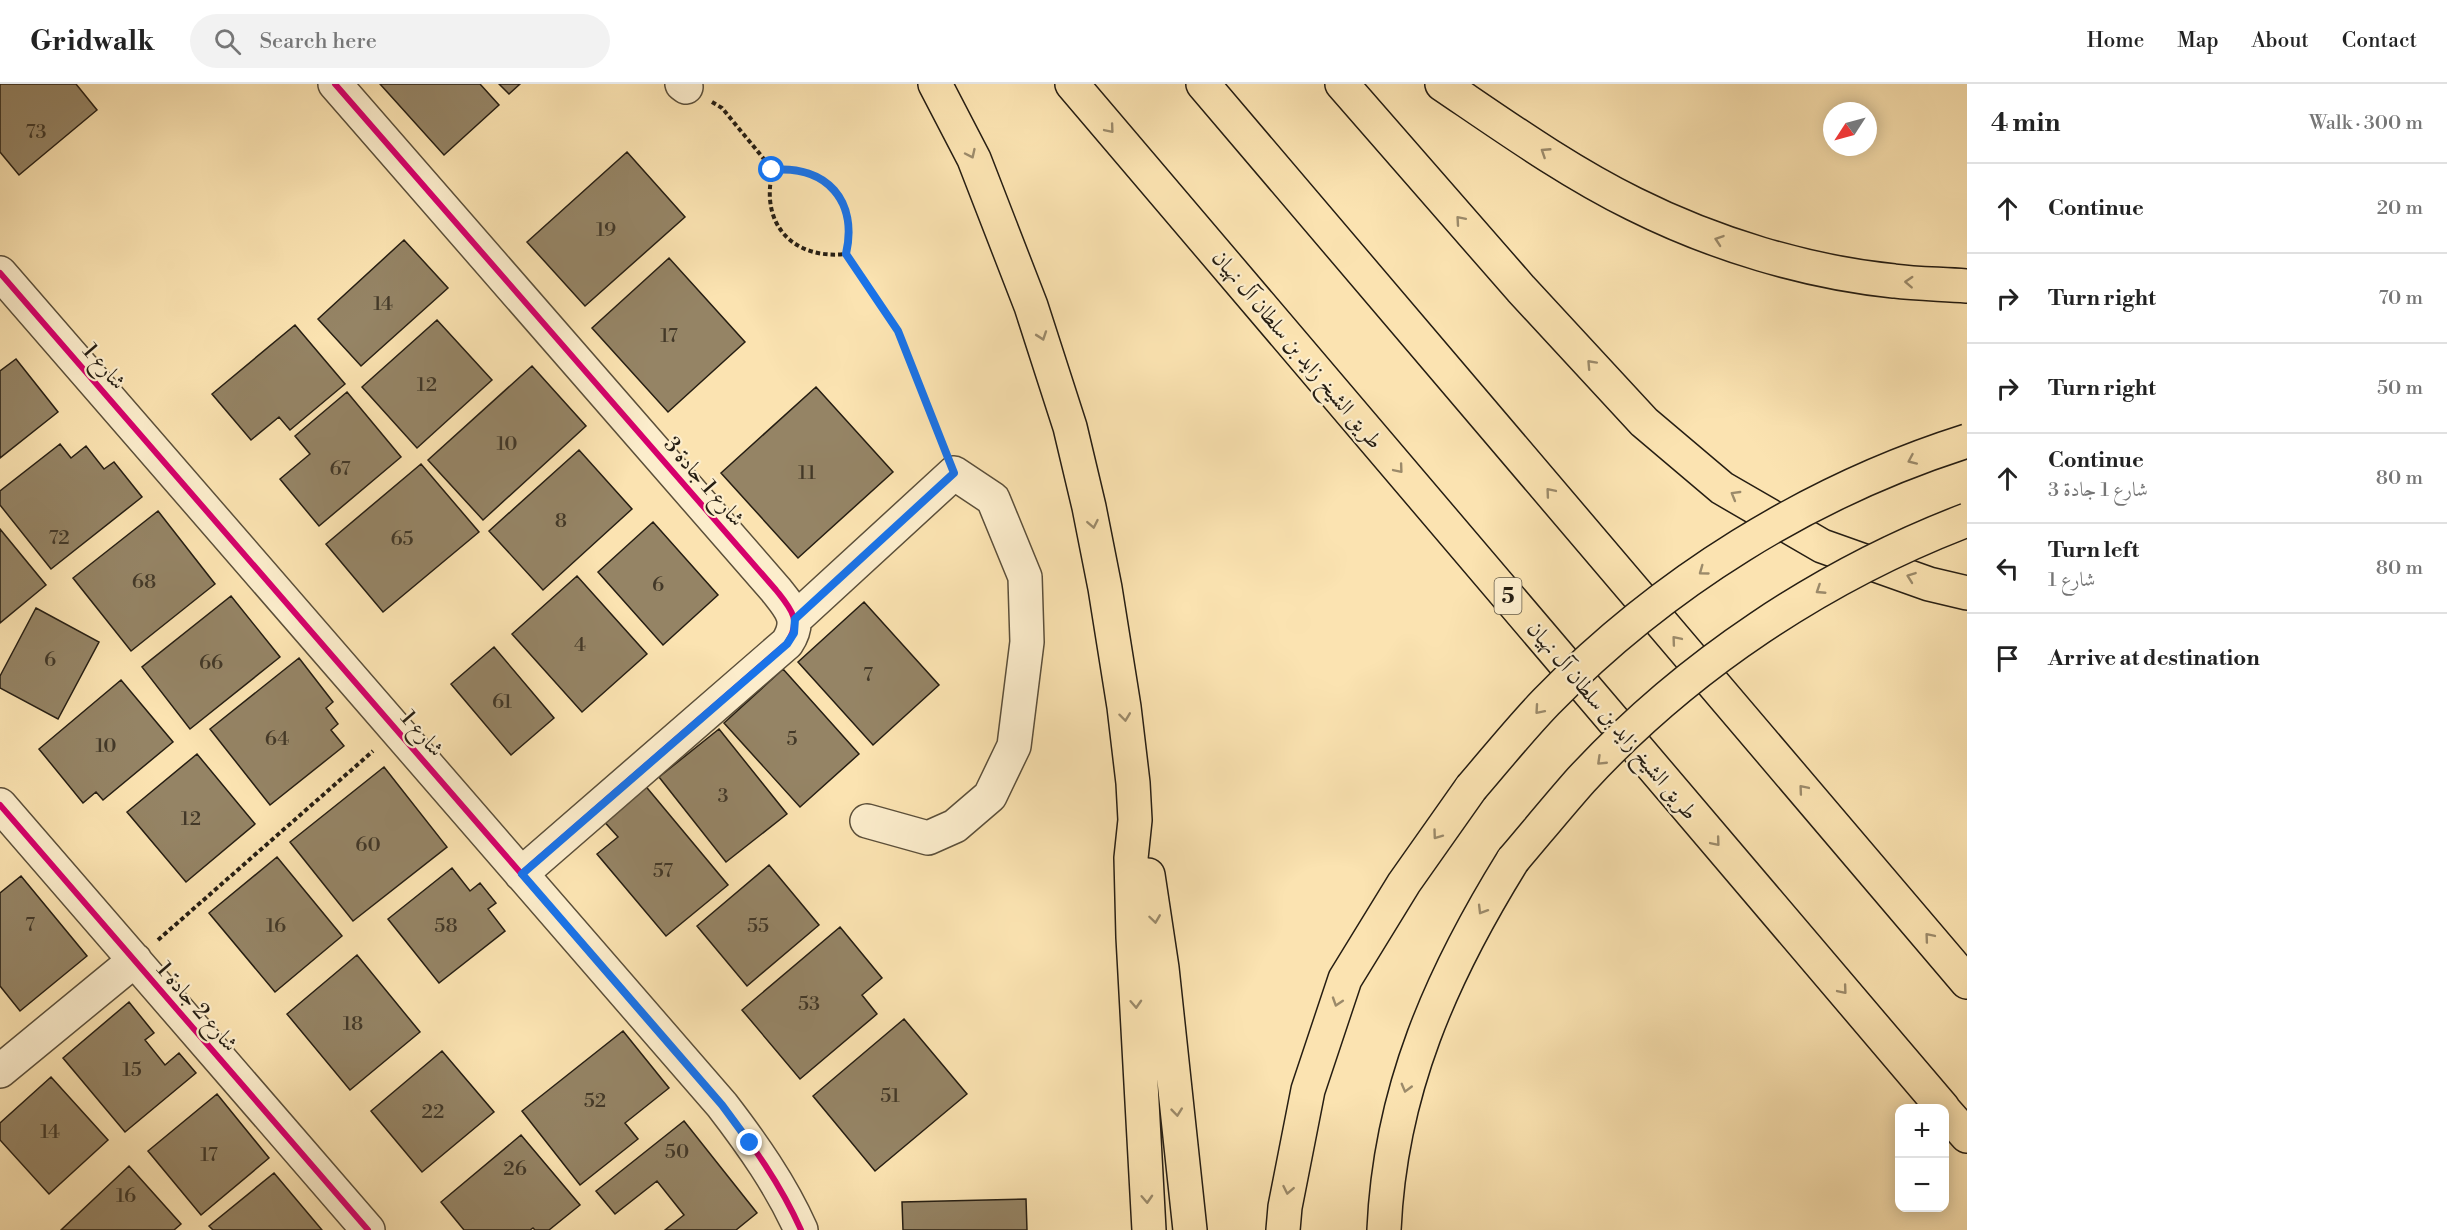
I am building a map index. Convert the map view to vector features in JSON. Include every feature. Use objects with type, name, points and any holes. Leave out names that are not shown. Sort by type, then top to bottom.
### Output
[{"type":"highway","points":[[935,84],[953,116],[992,202],[1031,306],[1070,427],[1089,507],[1118,668],[1129,745],[1136,820],[1152,894],[1158,936],[1190,1230]]},
{"type":"highway","name":"طريق الشيخ زايد بن سلطان آل نهيان","points":[[1072,84],[1940,1104]]},
{"type":"highway","points":[[1203,84],[1967,982]]},
{"type":"highway","points":[[1342,84],[1521,289],[1644,422],[1722,488],[1822,546],[1929,584],[1967,593]]},
{"type":"highway","points":[[1442,84],[1555,159],[1624,199],[1717,240],[1804,266],[1893,281],[1967,286]]},
{"type":"highway","points":[[1283,1230],[1285,1207],[1308,1090],[1345,978],[1404,883],[1471,788],[1546,702],[1596,656],[1630,625],[1721,558],[1819,501],[1923,455],[1967,441]]},
{"type":"highway","points":[[1384,1230],[1392,1160],[1402,1102],[1415,1056],[1447,975],[1478,915],[1513,860],[1582,779],[1649,714],[1741,641],[1830,584],[1924,536],[1967,520]]},
{"type":"highway","points":[[1136,820],[1131,858],[1133,937],[1149,1230]]},
{"type":"highway","name":"طريق الشيخ زايد بن سلطان آل نهيان","points":[[1949,1115],[1967,1136]]},
{"type":"street","name":"شارع 1 جادة 3","points":[[335,84],[776,590],[795,619]]},
{"type":"street","points":[[923,84],[953,116]]},
{"type":"street","name":"شارع 1","points":[[4,287],[396,730],[722,1105],[776,1182],[801,1230]]},
{"type":"street","points":[[522,874],[787,644],[794,633],[795,619],[954,473],[993,499],[1025,577],[1027,642],[1014,746],[990,796],[954,826],[928,838],[867,821]]},
{"type":"street","name":"شارع 2 جادة 1","points":[[0,805],[369,1230]]},
{"type":"street","points":[[0,1071],[135,960]]},
{"type":"path","points":[[684,85],[722,108],[772,170],[803,171],[817,176],[839,196],[850,224],[846,254],[898,331],[954,473]]},
{"type":"path","points":[[772,170],[769,200],[779,228],[789,240],[816,254],[831,256],[846,254]]},
{"type":"path","points":[[135,960],[396,730]]},
{"type":"building","points":[[0,84],[76,84],[97,110],[19,175],[0,152]]},
{"type":"building","points":[[380,84],[480,84],[499,105],[444,155]]},
{"type":"building","points":[[499,84],[520,84],[509,94]]},
{"type":"building","points":[[627,152],[685,217],[585,306],[527,242]]},
{"type":"building","points":[[404,240],[448,288],[361,366],[318,319]]},
{"type":"building","points":[[669,258],[745,342],[668,412],[592,328]]},
{"type":"building","points":[[437,320],[492,380],[417,448],[362,387]]},
{"type":"building","points":[[295,325],[345,384],[290,430],[279,417],[251,440],[212,394]]},
{"type":"building","points":[[16,359],[58,412],[0,458],[0,371]]},
{"type":"building","points":[[532,366],[586,426],[483,520],[428,460]]},
{"type":"building","points":[[816,387],[893,472],[798,558],[721,473]]},
{"type":"building","points":[[347,392],[401,457],[319,526],[280,479],[310,454],[295,436]]},
{"type":"building","points":[[60,444],[71,458],[86,446],[104,469],[114,462],[142,497],[51,569],[0,505],[0,491]]},
{"type":"building","points":[[579,450],[632,509],[543,590],[489,531]]},
{"type":"building","points":[[421,464],[479,532],[383,612],[326,544]]},
{"type":"building","points":[[158,511],[215,584],[131,651],[73,578]]},
{"type":"building","points":[[653,522],[718,595],[663,645],[598,572]]},
{"type":"building","points":[[0,529],[46,585],[0,623]]},
{"type":"building","points":[[577,576],[647,654],[582,712],[512,634]]},
{"type":"building","points":[[231,596],[280,657],[190,729],[142,667]]},
{"type":"building","points":[[864,602],[939,685],[873,745],[798,662]]},
{"type":"building","points":[[36,608],[99,642],[58,719],[0,688],[0,676]]},
{"type":"building","points":[[494,647],[554,718],[511,755],[451,684]]},
{"type":"building","points":[[299,658],[333,702],[326,708],[338,724],[331,730],[344,746],[270,805],[210,729]]},
{"type":"building","points":[[783,669],[859,754],[800,807],[724,723]]},
{"type":"building","points":[[121,680],[173,742],[103,800],[96,792],[83,803],[39,749]]},
{"type":"building","points":[[719,729],[787,814],[726,862],[659,777]]},
{"type":"building","points":[[197,754],[255,824],[186,882],[127,812]]},
{"type":"building","points":[[384,767],[447,847],[353,921],[290,842]]},
{"type":"building","points":[[643,783],[728,885],[666,936],[597,854],[618,837],[601,818]]},
{"type":"building","points":[[277,857],[342,936],[275,992],[209,913]]},
{"type":"building","points":[[769,865],[819,925],[747,986],[697,926]]},
{"type":"building","points":[[452,868],[470,891],[480,883],[496,903],[488,909],[505,931],[439,983],[388,919]]},
{"type":"building","points":[[21,876],[87,956],[20,1011],[0,986],[0,893]]},
{"type":"building","points":[[840,927],[882,978],[862,995],[877,1014],[800,1079],[742,1010]]},
{"type":"building","points":[[357,955],[420,1032],[350,1090],[287,1014]]},
{"type":"building","points":[[129,1002],[154,1033],[145,1040],[165,1065],[179,1053],[196,1073],[125,1132],[63,1058]]},
{"type":"building","points":[[904,1019],[967,1094],[875,1171],[813,1096]]},
{"type":"building","points":[[623,1031],[669,1088],[625,1123],[638,1139],[580,1185],[522,1111]]},
{"type":"building","points":[[442,1051],[494,1112],[422,1172],[371,1111]]},
{"type":"building","points":[[51,1077],[108,1140],[49,1194],[0,1140],[0,1123]]},
{"type":"building","points":[[217,1094],[269,1158],[201,1215],[148,1151]]},
{"type":"building","points":[[684,1121],[757,1213],[736,1230],[665,1230],[684,1215],[657,1181],[615,1214],[596,1191]]},
{"type":"building","points":[[521,1135],[580,1205],[549,1230],[533,1228],[530,1230],[464,1230],[441,1202]]},
{"type":"building","points":[[129,1166],[181,1224],[174,1230],[61,1230]]},
{"type":"building","points":[[274,1173],[322,1230],[213,1230],[209,1226]]},
{"type":"building","points":[[1026,1199],[1027,1230],[903,1230],[902,1202]]},
{"type":"cycle path","points":[[335,84],[776,590],[793,615],[794,628],[787,643],[521,874]]},
{"type":"cycle path","points":[[0,273],[722,1105],[765,1165],[801,1230]]},
{"type":"cycle path","points":[[0,805],[368,1230]]},
{"type":"route","points":[[750,1143],[722,1105],[522,874],[787,644],[794,633],[795,619],[954,473],[898,331],[846,254],[850,224],[839,196],[829,184],[817,176],[788,169],[772,170]]}]
